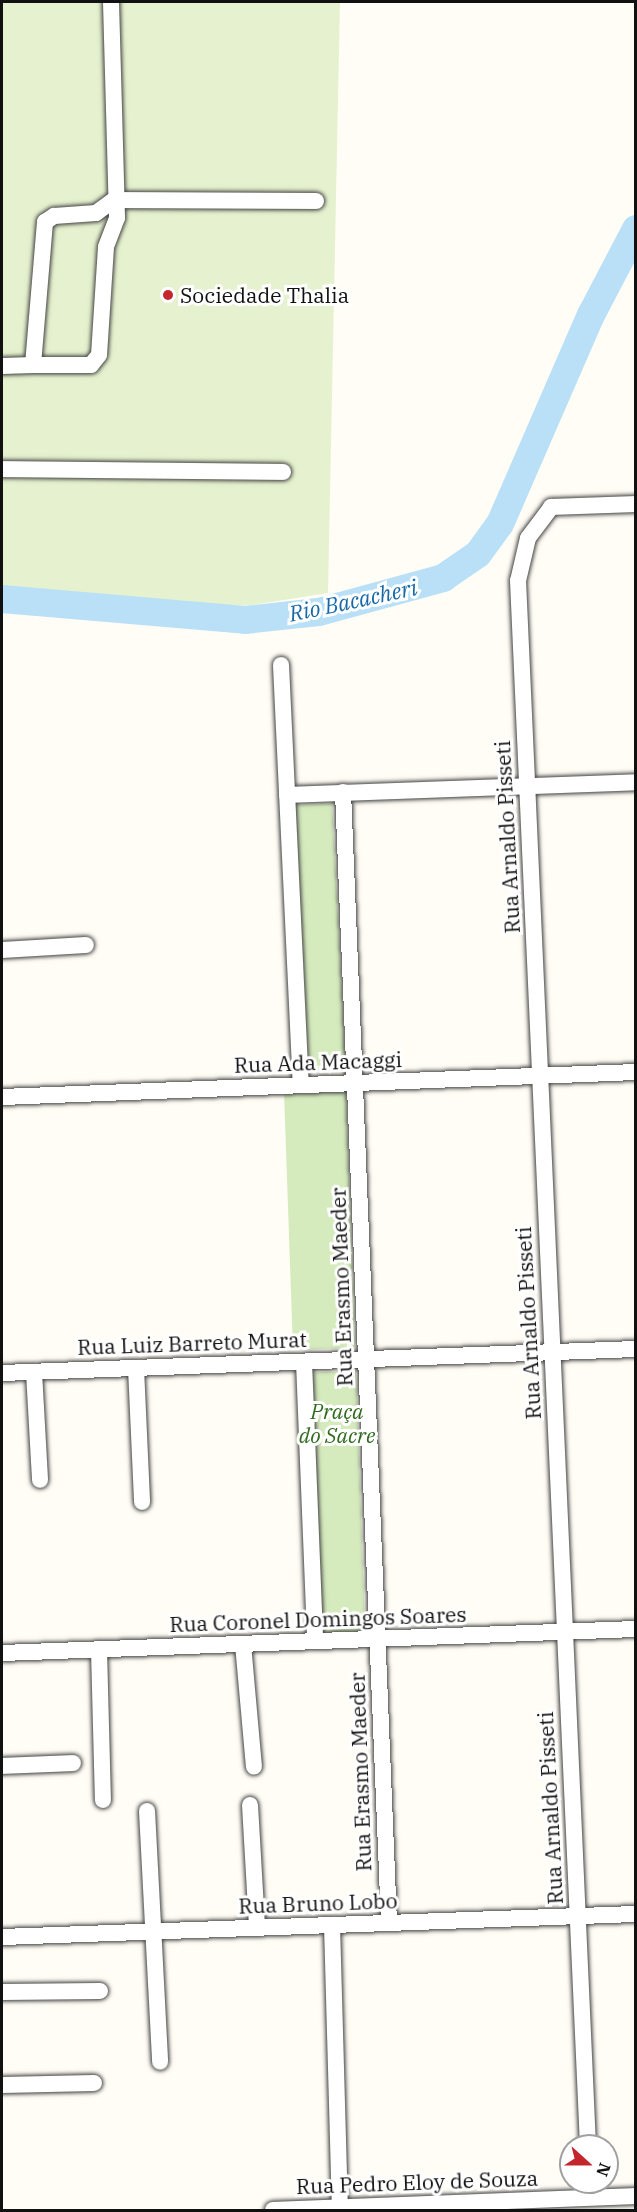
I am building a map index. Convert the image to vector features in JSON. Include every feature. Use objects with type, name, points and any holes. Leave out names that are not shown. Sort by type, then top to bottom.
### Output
[{"type":"street","points":[[2,366],[96,363],[106,247],[117,218],[114,200],[111,2]]},
{"type":"street","points":[[33,365],[45,222],[54,216],[96,213],[114,200],[316,201]]},
{"type":"street","points":[[2,469],[283,472]]},
{"type":"street","name":"Rua Arnaldo Pisseti","points":[[587,2134],[518,581],[528,538],[551,507],[636,504]]},
{"type":"street","points":[[281,665],[301,1085]]},
{"type":"street","points":[[287,795],[636,782]]},
{"type":"street","name":"Rua Erasmo Maeder","points":[[344,792],[389,1923]]},
{"type":"street","points":[[2,950],[86,945]]},
{"type":"street","name":"Rua Ada Macaggi","points":[[2,1096],[636,1072]]},
{"type":"street","name":"Rua Luiz Barreto Murat","points":[[2,1373],[636,1349]]},
{"type":"street","points":[[304,1362],[315,1641]]},
{"type":"street","points":[[136,1368],[142,1503]]},
{"type":"street","points":[[34,1372],[40,1480]]},
{"type":"street","name":"Rua Coronel Domingos Soares","points":[[2,1653],[636,1629]]},
{"type":"street","points":[[243,1644],[254,1767]]},
{"type":"street","points":[[99,1650],[103,1800]]},
{"type":"street","points":[[2,1766],[73,1763]]},
{"type":"street","points":[[250,1805],[257,1927]]},
{"type":"street","points":[[147,1811],[156,1931],[160,2062]]},
{"type":"street","name":"Rua Bruno Lobo","points":[[2,1937],[636,1914]]},
{"type":"street","points":[[332,1925],[347,2209]]},
{"type":"street","points":[[2,1992],[100,1991]]},
{"type":"street","points":[[2,2085],[94,2082]]},
{"type":"street","name":"Rua Pedro Eloy de Souza","points":[[273,2211],[347,2209],[559,2192]]},
{"type":"street","name":"Rua Pedro Eloy de Souza","points":[[619,2194],[636,2196]]},
{"type":"green space","name":"Sociedade Thalia","points":[[2,2],[340,2],[328,593],[252,605],[161,608],[70,592],[2,588]]},
{"type":"green space","points":[[332,803],[346,1070],[309,1072],[295,805]]},
{"type":"green space","points":[[346,1091],[355,1348],[293,1350],[284,1093]]},
{"type":"green space","name":"Praça do Sacre","points":[[356,1371],[365,1632],[322,1633],[313,1373]]},
{"type":"waterway","name":"Rio Bacacheri","points":[[2,599],[245,620],[319,612],[443,578],[478,554],[500,524],[591,315],[636,229]]},
{"type":"place","name":"Sociedade Thalia","points":[[168,295]]}]
